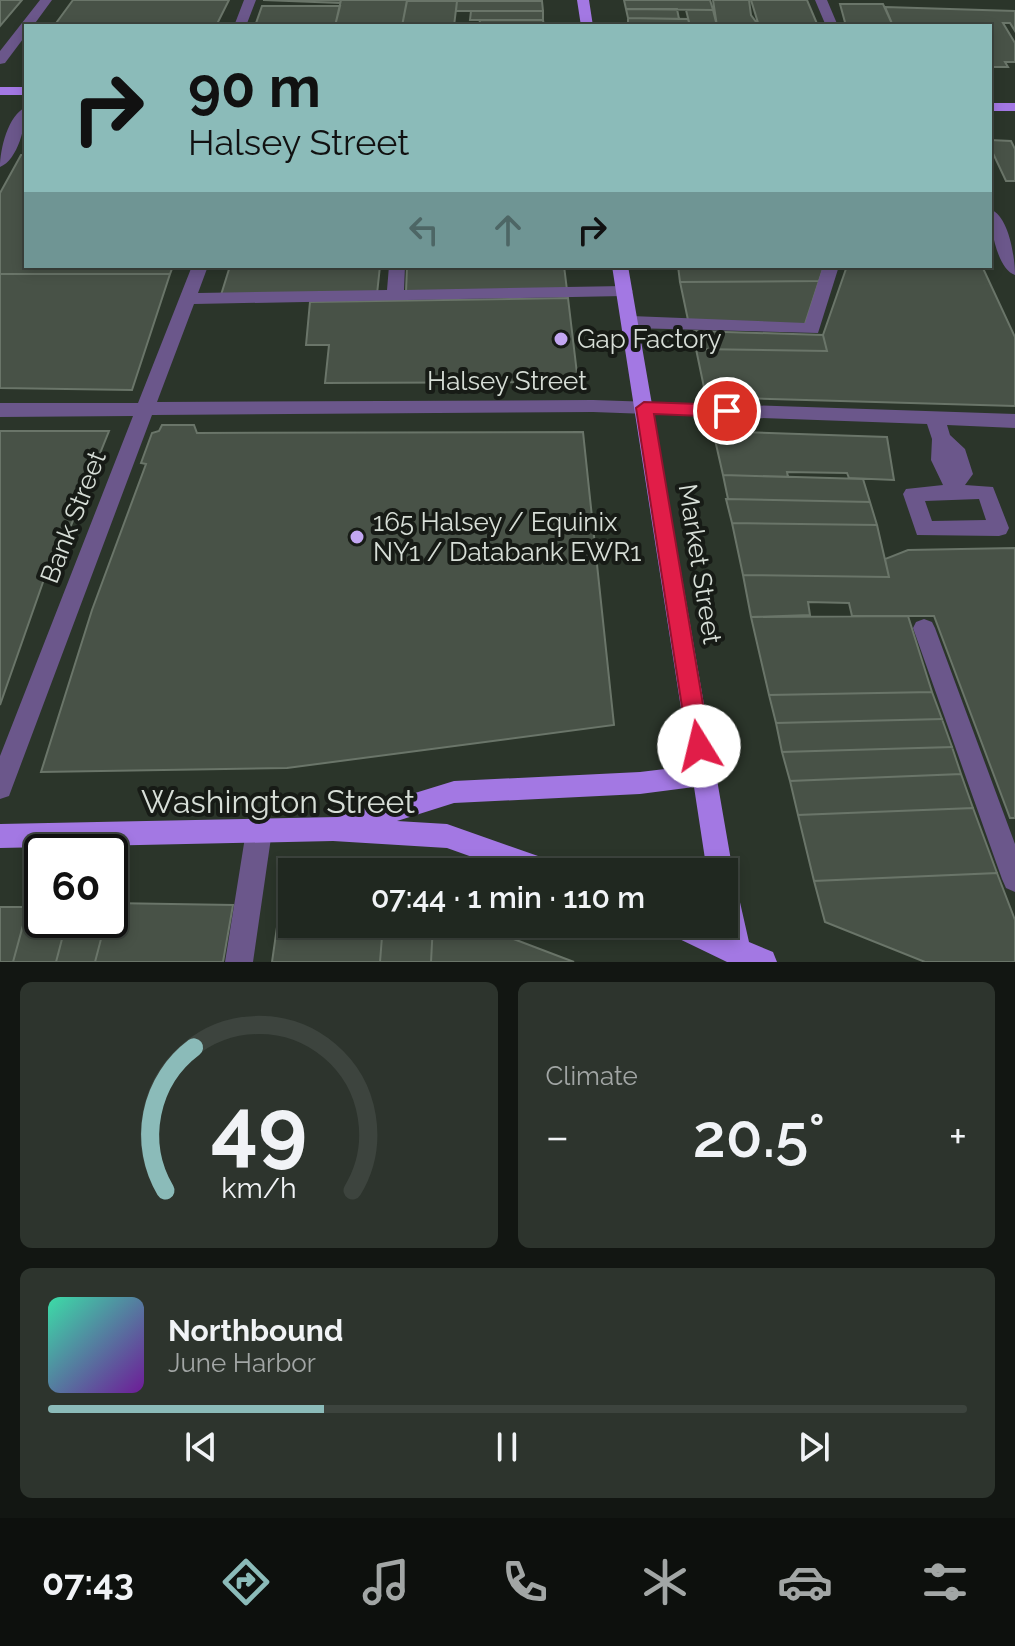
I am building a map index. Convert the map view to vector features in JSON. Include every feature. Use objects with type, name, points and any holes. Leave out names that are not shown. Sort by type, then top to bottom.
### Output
[{"type":"main road","points":[[583,0],[587,24]]},
{"type":"main road","points":[[0,91],[24,91]]},
{"type":"main road","points":[[992,107],[1015,107]]},
{"type":"main road","name":"Market Street","points":[[620,268],[718,858]]},
{"type":"main road","points":[[333,829],[454,792],[640,783],[704,775]]},
{"type":"main road","name":"Washington Street","points":[[0,836],[333,829],[447,836],[509,858]]},
{"type":"main road","points":[[738,931],[747,958]]},
{"type":"main road","points":[[706,938],[747,958]]},
{"type":"street","points":[[28,24],[46,0]]},
{"type":"street","points":[[241,24],[250,0]]},
{"type":"street","points":[[821,0],[831,24]]},
{"type":"street","points":[[0,60],[24,29]]},
{"type":"street","points":[[0,163],[24,115]]},
{"type":"street","points":[[992,218],[1013,263]]},
{"type":"street","name":"Bank Street","points":[[0,788],[199,268]]},
{"type":"street","points":[[395,296],[397,268]]},
{"type":"street","points":[[631,322],[812,329],[830,268]]},
{"type":"street","points":[[187,299],[624,291]]},
{"type":"street","name":"Halsey Street","points":[[0,410],[644,408],[1015,421]]},
{"type":"street","points":[[935,419],[942,439],[938,448],[946,476],[955,488]]},
{"type":"street","points":[[924,628],[1015,879]]},
{"type":"street","points":[[239,962],[259,831]]},
{"type":"building","points":[[0,0],[22,0],[0,26]]},
{"type":"building","points":[[73,0],[229,0],[217,24],[55,24]]},
{"type":"building","points":[[263,0],[341,0],[340,3]]},
{"type":"building","points":[[341,0],[407,0],[402,24],[335,24]]},
{"type":"building","points":[[624,0],[710,0],[713,10],[626,9]]},
{"type":"building","points":[[713,0],[749,0],[751,15],[758,24],[717,24]]},
{"type":"building","points":[[751,0],[807,0],[817,24],[758,24]]},
{"type":"building","points":[[407,1],[457,1],[454,24],[402,24]]},
{"type":"building","points":[[457,1],[542,1],[543,11],[456,11]]},
{"type":"building","points":[[840,4],[883,4],[892,24],[845,24]]},
{"type":"building","points":[[262,6],[340,6],[336,24],[256,24]]},
{"type":"building","points":[[885,7],[1015,11],[1015,31],[1010,23],[1003,23],[1015,43],[1015,62],[1005,62],[1008,67],[992,67],[992,24],[892,24]]},
{"type":"building","points":[[626,9],[677,9],[679,19],[628,18]]},
{"type":"building","points":[[686,10],[713,10],[716,24],[690,24]]},
{"type":"building","points":[[471,11],[543,11],[543,20],[470,20]]},
{"type":"building","points":[[628,18],[688,19],[689,24],[628,24]]},
{"type":"building","points":[[480,20],[543,20],[544,24],[479,24]]},
{"type":"building","points":[[992,140],[1011,141],[1015,149],[1015,181],[1006,181],[992,151]]},
{"type":"building","points":[[21,155],[24,155],[24,268],[172,268],[170,274],[0,274],[0,193]]},
{"type":"building","points":[[229,268],[380,268],[377,294],[221,295]]},
{"type":"building","points":[[407,268],[564,268],[567,290],[406,292]]},
{"type":"building","points":[[678,268],[823,268],[819,281],[680,282]]},
{"type":"building","points":[[846,268],[983,268],[1015,337],[1015,406],[706,397],[696,349],[827,351],[823,335]]},
{"type":"building","points":[[0,274],[170,274],[132,390],[0,388]]},
{"type":"building","points":[[819,281],[804,327],[688,320],[680,282]]},
{"type":"building","points":[[568,298],[578,382],[325,383],[329,345],[306,345],[310,302]]},
{"type":"building","points":[[694,331],[823,335],[827,351],[696,349]]},
{"type":"building","name":"165 Halsey / Equinix NY1 / Databank EWR1","points":[[162,425],[194,425],[197,433],[583,432],[614,725],[287,768],[41,772],[92,610],[146,464],[141,463],[152,433],[159,431]]},
{"type":"building","points":[[0,431],[109,431],[70,528],[62,528],[0,705]]},
{"type":"building","points":[[713,431],[887,437],[894,480],[849,478],[847,473],[787,472],[788,477],[723,475]]},
{"type":"building","points":[[723,475],[863,479],[870,502],[728,499]]},
{"type":"building","points":[[726,499],[870,502],[877,525],[732,523]]},
{"type":"building","points":[[732,523],[877,525],[889,577],[743,575]]},
{"type":"building","points":[[1015,548],[1015,818],[1010,818],[934,616],[852,616],[849,603],[808,602],[810,615],[751,617],[743,575],[889,577],[885,559],[908,550]]},
{"type":"building","points":[[908,616],[932,692],[769,695],[751,617]]},
{"type":"building","points":[[932,692],[942,719],[776,723],[769,695]]},
{"type":"building","points":[[942,719],[952,747],[782,752],[776,723]]},
{"type":"building","points":[[952,747],[961,774],[790,781],[782,752]]},
{"type":"building","points":[[961,774],[973,808],[798,815],[790,781]]},
{"type":"building","points":[[973,808],[997,873],[814,881],[798,815]]},
{"type":"building","points":[[997,873],[1015,920],[1015,962],[925,962],[825,922],[814,881]]},
{"type":"building","points":[[128,903],[233,905],[223,962],[95,962],[101,938],[128,938]]},
{"type":"building","points":[[0,907],[24,907],[24,922],[13,962],[0,962]]},
{"type":"building","points":[[278,920],[278,938],[382,938],[380,962],[272,962]]},
{"type":"building","points":[[24,922],[24,938],[62,938],[56,962],[13,962]]},
{"type":"building","points":[[62,938],[101,938],[95,962],[56,962]]},
{"type":"building","points":[[382,938],[432,938],[431,962],[380,962]]},
{"type":"building","points":[[432,938],[511,938],[574,962],[431,962]]},
{"type":"place","name":"Gap Factory","points":[[561,339]]},
{"type":"place","name":"165 Halsey / Equinix NY1 / Databank EWR1","points":[[357,537]]},
{"type":"route","points":[[699,746],[644,408],[727,411]]}]
